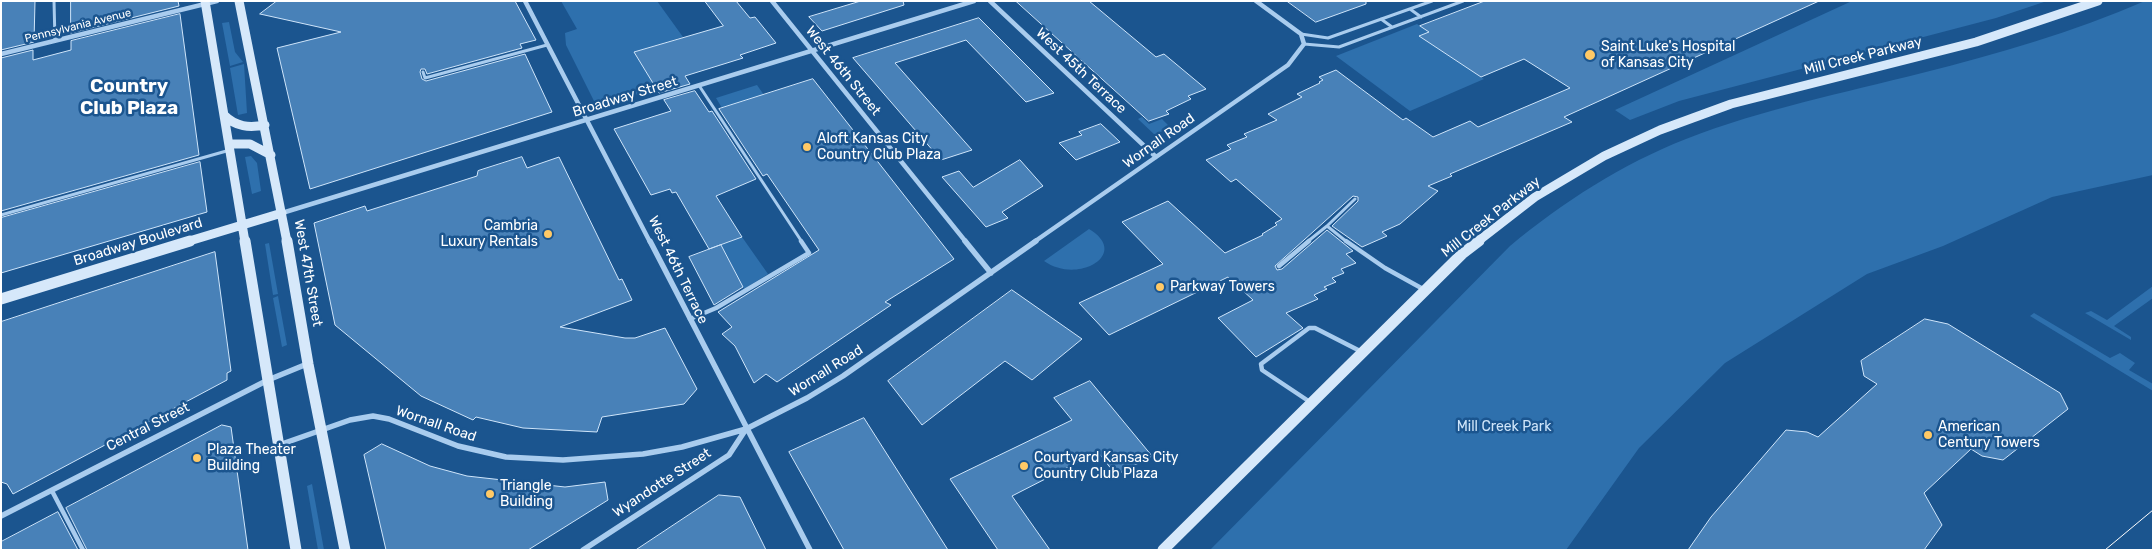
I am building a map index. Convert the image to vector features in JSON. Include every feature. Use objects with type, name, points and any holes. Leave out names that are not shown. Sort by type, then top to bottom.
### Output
[{"type":"main road","name":"West 47th Street","points":[[238,1],[271,155],[308,364],[345,550]]},
{"type":"main road","name":"Mill Creek Parkway","points":[[1163,550],[1462,254],[1534,197],[1604,156],[1660,130],[1731,104],[1976,42],[2079,9],[2098,1]]},
{"type":"main road","points":[[206,3],[296,550]]},
{"type":"main road","points":[[224,115],[232,124],[240,127],[265,125]]},
{"type":"main road","points":[[229,147],[250,144],[271,155]]},
{"type":"main road","name":"Broadway Boulevard","points":[[1,299],[282,213]]},
{"type":"street","name":"Pennsylvania Avenue","points":[[1,54],[217,1]]},
{"type":"street","name":"West 46th Terrace","points":[[525,1],[810,550]]},
{"type":"street","name":"West 46th Street","points":[[772,1],[991,273]]},
{"type":"street","name":"Broadway Street","points":[[282,213],[700,87],[974,1]]},
{"type":"street","name":"West 45th Terrace","points":[[990,1],[1156,156]]},
{"type":"street","points":[[1256,1],[1300,34],[1304,44]]},
{"type":"street","name":"Wornall Road","points":[[279,445],[350,420],[373,416],[389,419],[458,446],[506,457],[563,460],[643,454],[682,447],[746,429],[807,398],[842,376],[1288,65],[1304,44]]},
{"type":"street","name":"Central Street","points":[[1,516],[268,380],[308,364]]},
{"type":"street","name":"Wyandotte Street","points":[[583,550],[729,455],[746,429]]},
{"type":"lane","points":[[54,1],[55,41]]},
{"type":"lane","points":[[1300,34],[1328,38],[1432,1]]},
{"type":"lane","points":[[1304,44],[1339,47],[1463,1]]},
{"type":"lane","points":[[1410,9],[1421,16]]},
{"type":"lane","points":[[1381,19],[1392,27]]},
{"type":"lane","points":[[423,72],[425,78],[547,45]]},
{"type":"lane","points":[[689,319],[716,308],[809,253],[700,87]]},
{"type":"lane","points":[[1,214],[229,147]]},
{"type":"lane","points":[[1278,266],[1327,226],[1355,199]]},
{"type":"lane","points":[[1327,226],[1361,254],[1385,270],[1425,290]]},
{"type":"lane","points":[[1311,403],[1262,370],[1261,364],[1309,328],[1316,328],[1362,352]]},
{"type":"lane","points":[[52,491],[83,550]]},
{"type":"green space","points":[[561,1],[657,1],[683,37],[634,52],[657,88],[603,105],[596,105],[566,45],[565,33],[577,29]]},
{"type":"green space","points":[[1852,1],[2047,1],[1996,18],[1679,101],[1630,120],[1615,110]]},
{"type":"green space","name":"Mill Creek Park","points":[[2145,1],[2153,1],[2153,175],[2052,197],[1943,246],[1867,274],[1725,363],[1639,448],[1566,550],[1210,550],[1510,246],[1572,199],[1616,172],[1662,149],[1715,128],[1803,102],[2007,50],[2090,23]]},
{"type":"green space","points":[[229,22],[235,52],[243,62],[230,66],[222,23]]},
{"type":"green space","points":[[1417,24],[1429,32],[1419,36],[1484,79],[1410,111],[1336,56]]},
{"type":"green space","points":[[244,64],[247,113],[238,115],[230,68]]},
{"type":"green space","points":[[757,85],[764,95],[722,108],[716,98]]},
{"type":"green space","points":[[1142,117],[1149,124],[1162,119],[1169,126],[1156,136],[1138,119]]},
{"type":"green space","points":[[251,156],[257,163],[261,191],[252,194],[245,157]]},
{"type":"green space","points":[[1089,229],[1101,239],[1104,248],[1102,256],[1095,263],[1084,268],[1071,270],[1057,268],[1044,261]]},
{"type":"green space","points":[[742,237],[768,274],[744,289],[721,245]]},
{"type":"green space","points":[[269,243],[278,294],[273,295],[265,244]]},
{"type":"green space","points":[[2153,286],[2153,298],[2114,326],[2131,337],[2131,340],[2085,313],[2091,311],[2107,320]]},
{"type":"green space","points":[[278,296],[287,345],[282,347],[273,298]]},
{"type":"green space","points":[[2034,313],[2110,358],[2120,353],[2135,363],[2129,370],[2153,384],[2153,391],[2030,316]]},
{"type":"green space","points":[[312,484],[324,550],[318,550],[307,486]]},
{"type":"building","points":[[1,1],[35,1],[34,42],[1,50]]},
{"type":"building","points":[[71,1],[178,1],[179,6],[71,33]]},
{"type":"building","points":[[277,1],[515,1],[536,40],[520,44],[522,48],[427,74],[425,69],[421,69],[422,79],[426,81],[525,54],[552,112],[310,189],[277,48],[341,32],[260,14]]},
{"type":"building","points":[[705,1],[736,1],[750,18],[755,17],[776,43],[740,55],[743,58],[685,76],[690,84],[659,93],[634,52],[723,26]]},
{"type":"building","points":[[861,1],[903,1],[904,5],[822,31],[809,17]]},
{"type":"building","points":[[1016,1],[1089,1],[1156,57],[1164,54],[1206,89],[1188,96],[1191,99],[1166,111],[1169,114],[1149,121]]},
{"type":"building","points":[[1287,1],[1366,1],[1366,4],[1316,22]]},
{"type":"building","points":[[1485,1],[1819,1],[1564,117],[1572,122],[1450,174],[1452,176],[1428,186],[1438,191],[1400,224],[1382,232],[1387,236],[1362,247],[1332,226],[1358,201],[1358,197],[1353,196],[1275,266],[1277,270],[1282,269],[1327,230],[1353,251],[1346,254],[1356,263],[1341,269],[1344,273],[1332,278],[1336,282],[1324,287],[1327,289],[1314,295],[1318,299],[1286,313],[1303,328],[1256,357],[1218,318],[1253,300],[1228,277],[1109,335],[1079,303],[1163,264],[1122,222],[1168,201],[1225,253],[1263,235],[1277,225],[1275,223],[1282,219],[1236,179],[1231,182],[1206,160],[1231,149],[1227,145],[1247,137],[1244,134],[1277,120],[1268,114],[1302,97],[1297,94],[1320,83],[1323,80],[1319,77],[1336,70],[1403,120],[1406,118],[1433,137],[1470,121],[1478,127],[1570,88],[1524,59],[1481,77],[1419,36],[1429,32],[1420,26]]},
{"type":"building","points":[[180,14],[199,155],[1,211],[1,58],[33,50],[33,60],[71,50],[71,41]]},
{"type":"building","points":[[979,18],[1054,93],[1026,102],[966,40],[895,63],[972,150],[941,160],[853,58]]},
{"type":"building","points":[[813,79],[954,259],[885,302],[891,305],[777,382],[766,374],[754,383],[735,346],[722,334],[732,327],[718,312],[819,250],[767,174],[763,176],[719,109]]},
{"type":"building","points":[[695,91],[709,112],[712,111],[756,179],[716,196],[742,237],[709,249],[676,192],[672,193],[670,189],[651,195],[614,129],[671,111],[664,100]]},
{"type":"building","points":[[1101,124],[1120,142],[1076,160],[1059,143],[1082,135],[1079,132]]},
{"type":"building","points":[[522,157],[527,168],[559,157],[619,280],[622,279],[632,300],[560,327],[625,338],[635,338],[665,328],[697,389],[684,404],[602,417],[597,432],[523,428],[476,417],[473,420],[421,396],[335,325],[314,223],[365,206],[367,211],[386,205],[477,176],[478,171]]},
{"type":"building","points":[[1020,160],[1043,186],[1002,212],[1008,218],[986,227],[942,177],[959,171],[973,187]]},
{"type":"building","points":[[200,162],[207,212],[1,273],[1,218]]},
{"type":"building","points":[[721,245],[743,287],[714,305],[689,257]]},
{"type":"building","points":[[215,252],[231,371],[227,373],[227,380],[13,494],[7,484],[1,482],[1,322]]},
{"type":"building","points":[[1012,290],[1082,339],[1032,380],[1005,361],[922,425],[888,381]]},
{"type":"building","name":"American Century Towers","points":[[1925,319],[1948,324],[2060,393],[2068,409],[2003,460],[1982,456],[1971,449],[1924,493],[1942,525],[1924,550],[1688,550],[1711,517],[1786,430],[1807,432],[1818,437],[1877,384],[1864,376],[1861,361]]},
{"type":"building","name":"Courtyard Kansas City Country Club Plaza","points":[[1090,381],[1152,456],[1116,475],[1098,452],[1012,496],[1050,550],[998,550],[950,479],[1072,420],[1054,398]]},
{"type":"building","points":[[864,418],[948,550],[844,550],[789,452]]},
{"type":"building","name":"Plaza Theater Building","points":[[222,425],[231,427],[248,550],[87,550],[66,508]]},
{"type":"building","name":"Triangle Building","points":[[382,444],[430,466],[467,476],[565,487],[605,482],[608,500],[528,550],[386,550],[364,455]]},
{"type":"building","points":[[719,495],[740,497],[766,550],[636,550]]},
{"type":"building","points":[[58,512],[78,550],[1,550],[1,542]]},
{"type":"tram line","points":[[2105,550],[2153,510]]},
{"type":"place","name":"Saint Luke's Hospital of Kansas City","points":[[1590,55]]},
{"type":"place","name":"Aloft Kansas City Country Club Plaza","points":[[807,147]]},
{"type":"place","name":"Cambria Luxury Rentals","points":[[548,234]]},
{"type":"place","name":"Parkway Towers","points":[[1160,287]]},
{"type":"place","name":"American Century Towers","points":[[1928,435]]},
{"type":"place","name":"Plaza Theater Building","points":[[197,458]]},
{"type":"place","name":"Courtyard Kansas City Country Club Plaza","points":[[1024,466]]},
{"type":"place","name":"Triangle Building","points":[[490,494]]},
{"type":"district","name":"Country Club Plaza","points":[[129,98]]}]
